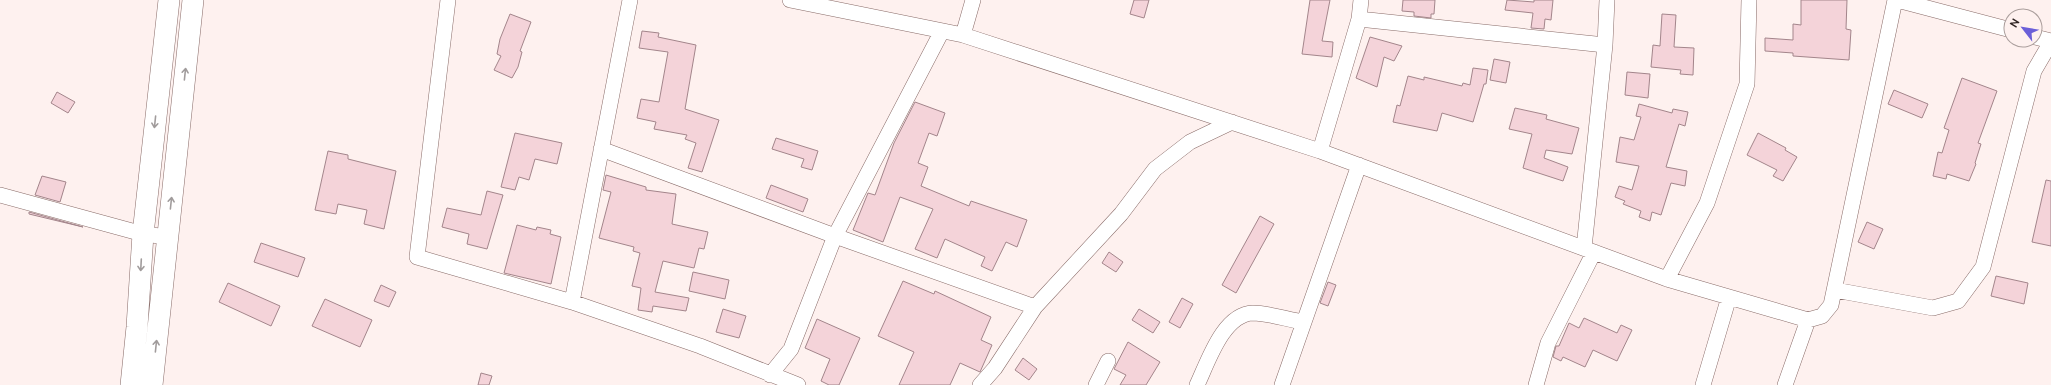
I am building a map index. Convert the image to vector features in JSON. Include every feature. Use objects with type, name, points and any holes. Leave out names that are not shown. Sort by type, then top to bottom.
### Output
[{"type":"main road","points":[[131,385],[137,327],[143,234],[169,0]]},
{"type":"main road","points":[[152,385],[193,0]]},
{"type":"street","points":[[448,0],[416,257],[572,302],[700,346],[798,385]]},
{"type":"street","points":[[572,302],[630,0]]},
{"type":"street","points":[[790,0],[963,35],[1320,151],[1667,279],[1808,320],[1822,316],[1831,305],[1896,0],[2003,28]]},
{"type":"street","points":[[963,35],[973,0]]},
{"type":"street","points":[[1320,151],[1359,19],[1361,0]]},
{"type":"street","points":[[1536,385],[1548,343],[1589,250],[1605,45],[1607,0]]},
{"type":"street","points":[[1667,279],[1706,203],[1747,84],[1749,0]]},
{"type":"street","points":[[1359,19],[1605,45]]},
{"type":"street","points":[[770,375],[791,349],[835,236],[942,31]]},
{"type":"street","points":[[1835,290],[1933,308],[1958,301],[1983,267],[2034,71],[2051,41]]},
{"type":"street","points":[[980,385],[995,368],[1035,308],[1121,214],[1155,169],[1190,142],[1232,122]]},
{"type":"street","points":[[601,149],[1035,308]]},
{"type":"street","points":[[1282,385],[1359,165]]},
{"type":"street","points":[[0,195],[143,234],[168,237]]},
{"type":"street","points":[[1703,385],[1729,297]]},
{"type":"street","points":[[1197,385],[1223,331],[1235,318],[1252,313],[1304,322]]},
{"type":"street","points":[[1785,385],[1808,320]]},
{"type":"street","points":[[1096,385],[1108,362]]},
{"type":"building","points":[[1134,0],[1149,0],[1144,18],[1130,14]]},
{"type":"building","points":[[1310,0],[1330,0],[1322,41],[1333,42],[1332,57],[1302,54]]},
{"type":"building","points":[[1403,0],[1435,0],[1434,14],[1431,14],[1431,18],[1414,16],[1414,12],[1402,11]]},
{"type":"building","points":[[1507,0],[1534,2],[1534,0],[1553,0],[1551,20],[1545,19],[1544,29],[1531,28],[1533,13],[1505,10]]},
{"type":"building","points":[[1801,0],[1847,0],[1846,29],[1851,30],[1849,60],[1793,56],[1793,53],[1765,51],[1765,38],[1793,40],[1793,24],[1801,25]]},
{"type":"building","points":[[510,14],[531,22],[520,51],[522,52],[518,67],[512,78],[494,70],[501,56],[497,54],[500,39]]},
{"type":"building","points":[[1662,14],[1676,15],[1674,47],[1694,48],[1693,75],[1680,74],[1681,70],[1651,67],[1653,45],[1660,46]]},
{"type":"building","points":[[642,31],[659,33],[658,37],[696,45],[685,109],[719,120],[702,172],[688,168],[696,143],[685,139],[687,135],[654,129],[656,122],[637,118],[641,99],[659,102],[668,52],[639,48]]},
{"type":"building","points":[[1370,37],[1402,46],[1394,61],[1384,57],[1377,87],[1356,78]]},
{"type":"building","points":[[1494,59],[1510,62],[1506,83],[1490,80]]},
{"type":"building","points":[[1473,68],[1488,70],[1486,84],[1484,84],[1473,122],[1442,113],[1437,131],[1393,122],[1397,105],[1400,106],[1408,76],[1424,80],[1424,77],[1462,86],[1463,83],[1470,85]]},
{"type":"building","points":[[1627,72],[1650,74],[1648,98],[1625,95]]},
{"type":"building","points":[[1962,78],[1997,91],[1978,143],[1981,144],[1975,163],[1976,164],[1969,181],[1947,174],[1946,179],[1933,176],[1938,152],[1942,153],[1949,130],[1944,128]]},
{"type":"building","points":[[1894,90],[1928,104],[1922,118],[1888,104]]},
{"type":"building","points":[[57,92],[75,102],[68,113],[51,103]]},
{"type":"building","points":[[915,102],[945,113],[937,136],[929,133],[918,163],[928,167],[921,186],[969,206],[971,201],[1027,220],[1017,247],[1006,242],[992,271],[981,266],[985,257],[945,239],[937,258],[915,249],[933,209],[900,197],[883,242],[853,230],[868,193],[875,195],[894,143]]},
{"type":"building","points":[[1639,104],[1672,113],[1673,109],[1688,112],[1685,126],[1679,124],[1666,167],[1687,171],[1685,186],[1671,183],[1661,215],[1652,212],[1650,221],[1639,217],[1641,211],[1623,204],[1625,201],[1615,197],[1619,186],[1632,190],[1639,166],[1616,162],[1620,137],[1634,140],[1641,117],[1636,116]]},
{"type":"building","points":[[1515,108],[1547,115],[1546,119],[1579,128],[1572,154],[1546,150],[1544,158],[1568,167],[1563,181],[1523,168],[1532,134],[1509,129]]},
{"type":"building","points":[[515,133],[562,143],[557,164],[535,159],[529,180],[519,177],[515,190],[501,187]]},
{"type":"building","points":[[1758,133],[1786,148],[1785,150],[1797,157],[1783,181],[1773,176],[1777,170],[1747,155]]},
{"type":"building","points":[[776,138],[818,151],[812,170],[801,167],[804,159],[772,149]]},
{"type":"building","points":[[328,151],[348,155],[348,159],[396,171],[384,229],[364,224],[367,210],[338,204],[336,214],[315,210]]},
{"type":"building","points":[[606,175],[646,187],[646,190],[676,194],[672,224],[708,232],[704,249],[699,248],[694,268],[663,261],[655,292],[689,298],[686,311],[653,306],[652,312],[638,310],[641,288],[632,286],[640,253],[633,251],[634,247],[599,238],[611,192],[603,190]]},
{"type":"building","points":[[42,176],[66,182],[60,202],[35,195]]},
{"type":"building","points":[[2046,180],[2051,181],[2051,246],[2032,242]]},
{"type":"building","points":[[771,185],[808,199],[803,212],[766,198]]},
{"type":"building","points":[[487,191],[503,195],[487,249],[467,244],[469,234],[442,227],[447,208],[481,215]]},
{"type":"building","points":[[29,212],[83,227],[29,214]]},
{"type":"building","points":[[1260,216],[1274,224],[1236,293],[1222,285]]},
{"type":"building","points":[[1867,222],[1883,229],[1874,249],[1858,242]]},
{"type":"building","points":[[517,225],[536,230],[537,227],[551,230],[550,234],[561,237],[551,284],[504,273]]},
{"type":"building","points":[[261,243],[305,258],[298,277],[254,262]]},
{"type":"building","points":[[1109,252],[1123,262],[1116,272],[1102,263]]},
{"type":"building","points":[[693,272],[729,280],[725,299],[689,291]]},
{"type":"building","points":[[1996,276],[2028,283],[2024,304],[1991,296]]},
{"type":"building","points":[[903,281],[934,294],[935,291],[991,317],[981,340],[992,345],[980,372],[960,363],[950,385],[899,385],[914,352],[878,336]]},
{"type":"building","points":[[1328,282],[1336,285],[1328,306],[1320,303]]},
{"type":"building","points":[[228,283],[280,306],[271,326],[219,302]]},
{"type":"building","points":[[381,285],[396,292],[389,307],[374,301]]},
{"type":"building","points":[[1182,298],[1193,304],[1180,328],[1169,322]]},
{"type":"building","points":[[325,299],[372,320],[360,347],[312,326]]},
{"type":"building","points":[[723,309],[746,316],[739,338],[716,332]]},
{"type":"building","points":[[1139,309],[1160,322],[1153,333],[1132,320]]},
{"type":"building","points":[[1584,318],[1617,333],[1621,325],[1632,330],[1617,361],[1593,350],[1585,367],[1563,357],[1561,361],[1553,357],[1556,346],[1559,346],[1569,323],[1579,328]]},
{"type":"building","points":[[817,319],[860,338],[839,385],[829,385],[821,381],[830,359],[805,348]]},
{"type":"building","points":[[1128,342],[1160,362],[1146,385],[1120,385],[1126,375],[1114,369]]},
{"type":"building","points":[[1023,358],[1037,369],[1029,380],[1015,370]]},
{"type":"building","points":[[481,373],[492,376],[489,385],[478,385]]}]
